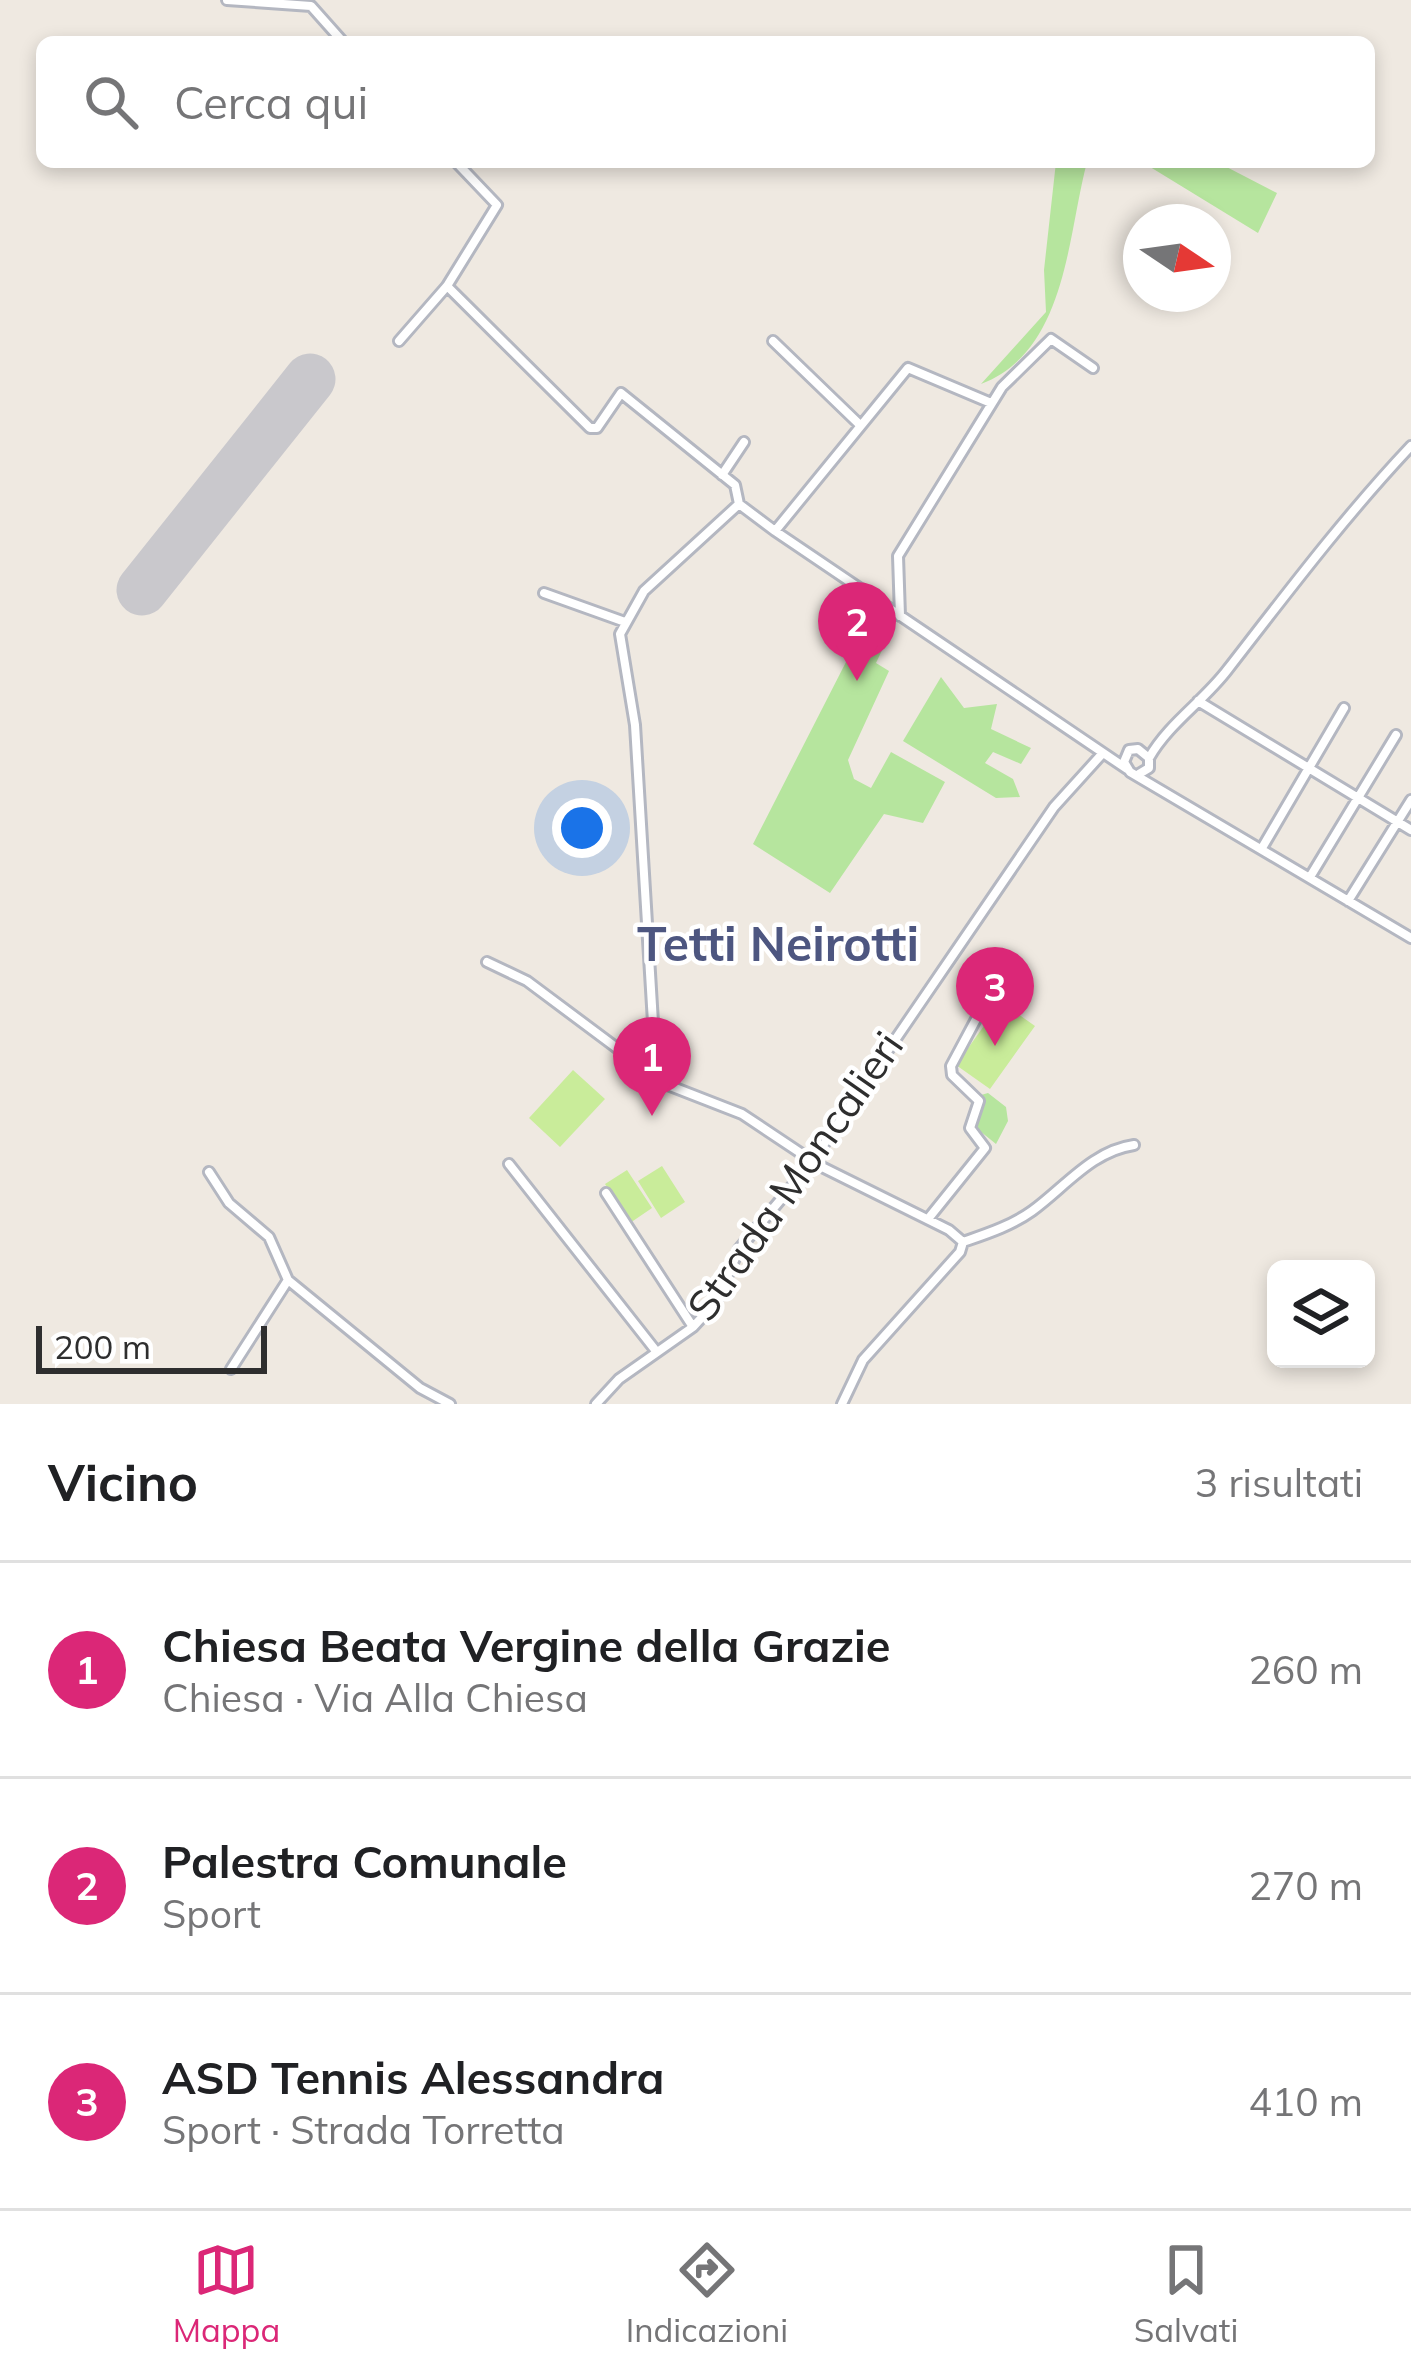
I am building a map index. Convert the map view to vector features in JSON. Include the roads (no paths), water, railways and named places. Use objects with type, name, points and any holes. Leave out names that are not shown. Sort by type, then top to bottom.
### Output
[{"type":"street","points":[[227,0],[311,6],[338,36]]},
{"type":"street","points":[[399,341],[447,286],[497,205],[462,168]]},
{"type":"street","points":[[447,286],[590,428],[597,428],[621,393],[735,485],[739,504],[775,531],[1102,754],[1411,938]]},
{"type":"street","points":[[900,616],[898,556],[991,403],[1051,339],[1093,368]]},
{"type":"street","points":[[773,341],[859,424]]},
{"type":"street","points":[[775,531],[908,368],[991,403]]},
{"type":"street","points":[[722,475],[743,442]]},
{"type":"street","points":[[1102,754],[1133,750],[1160,738],[1198,701],[1411,446]]},
{"type":"street","points":[[656,1072],[635,725],[620,634],[644,591],[739,504]]},
{"type":"street","points":[[544,593],[625,622]]},
{"type":"street","points":[[1198,701],[1411,830]]},
{"type":"street","points":[[1262,848],[1344,708]]},
{"type":"street","points":[[1310,877],[1396,735]]},
{"type":"street","points":[[1139,774],[1160,738]]},
{"type":"street","points":[[1133,750],[1150,762],[1160,787]]},
{"type":"street","points":[[1127,769],[1133,750]]},
{"type":"street","name":"Strada Moncalieri","points":[[596,1404],[656,1351],[693,1327],[716,1302],[753,1229],[812,1160],[1054,807],[1102,754]]},
{"type":"street","points":[[1088,770],[1114,761]]},
{"type":"street","points":[[1348,901],[1411,800]]},
{"type":"street","points":[[487,962],[527,981],[590,1032],[676,1089],[742,1114],[812,1160],[963,1242]]},
{"type":"street","points":[[928,1219],[985,1148],[970,1128],[979,1101],[952,1075],[951,1066],[982,1008]]},
{"type":"street","points":[[842,1404],[862,1360],[963,1242],[1029,1214],[1096,1159],[1114,1148],[1134,1145]]},
{"type":"street","points":[[509,1164],[656,1351]]},
{"type":"street","points":[[209,1172],[229,1203],[269,1238],[288,1280],[420,1388],[450,1404]]},
{"type":"street","points":[[606,1193],[693,1327]]},
{"type":"street","points":[[231,1369],[288,1280]]},
{"type":"place","name":"Palestra Comunale","points":[[857,681]]},
{"type":"place","name":"ASD Tennis Alessandra","points":[[995,1046]]},
{"type":"place","name":"Chiesa Beata Vergine della Grazie","points":[[652,1116]]},
{"type":"district","name":"Tetti Neirotti","points":[[778,944]]}]
